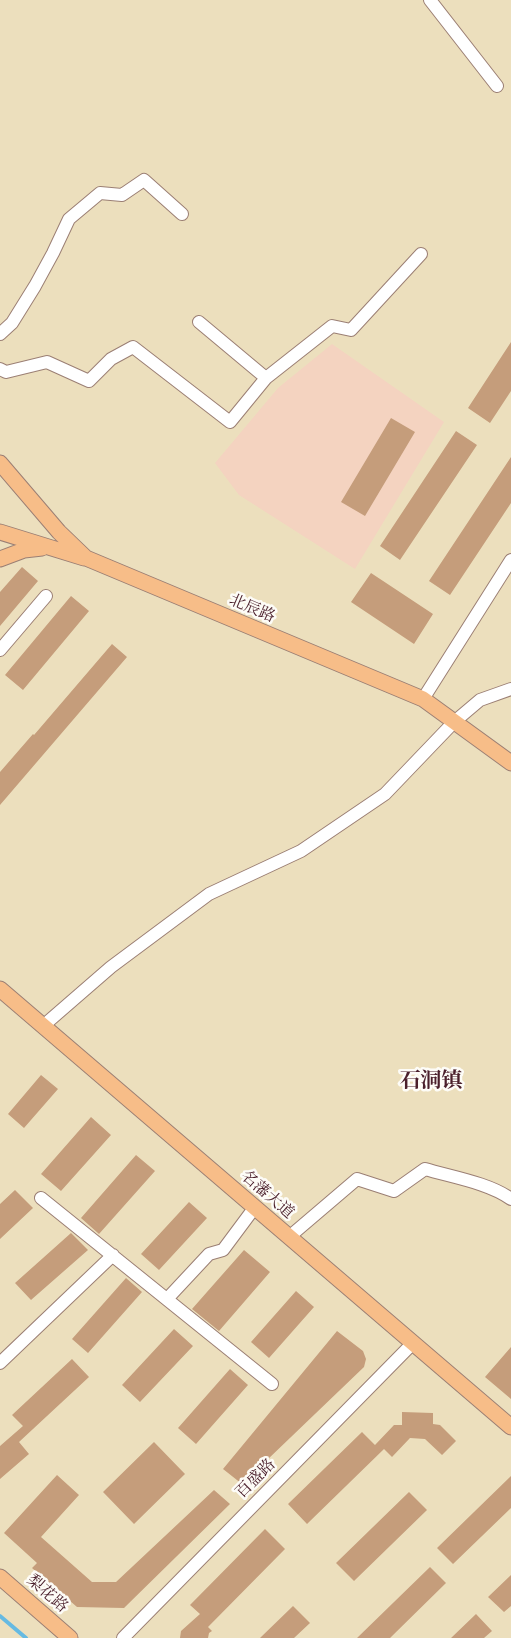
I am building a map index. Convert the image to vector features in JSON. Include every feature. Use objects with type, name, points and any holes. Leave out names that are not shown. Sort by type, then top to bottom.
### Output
[{"type":"main road","name":"北辰路","points":[[0,463],[59,532],[86,558],[423,699],[511,763]]},
{"type":"main road","points":[[0,532],[86,558]]},
{"type":"main road","points":[[0,559],[24,550],[49,547]]},
{"type":"main road","name":"名藩大道","points":[[0,989],[511,1427]]},
{"type":"main road","name":"梨花路","points":[[0,1576],[70,1638]]},
{"type":"street","points":[[430,0],[497,86]]},
{"type":"street","points":[[0,334],[12,323],[36,286],[69,219],[100,193],[122,195],[144,180],[182,214]]},
{"type":"street","points":[[0,369],[6,372],[47,362],[89,381],[112,359],[133,347],[230,422],[266,378],[332,326],[350,330],[421,254]]},
{"type":"street","points":[[199,322],[266,378]]},
{"type":"street","points":[[423,699],[511,560]]},
{"type":"street","points":[[0,650],[46,596]]},
{"type":"street","points":[[43,1026],[111,967],[209,894],[301,851],[385,794],[454,722],[480,700],[511,689]]},
{"type":"street","points":[[289,1237],[357,1179],[394,1192],[425,1169],[495,1190],[511,1199]]},
{"type":"street","points":[[41,1198],[272,1384]]},
{"type":"street","points":[[167,1299],[209,1254],[222,1250],[255,1207]]},
{"type":"street","points":[[0,1362],[113,1255]]},
{"type":"street","name":"百盛路","points":[[123,1638],[413,1343]]},
{"type":"shaded area","points":[[332,344],[444,422],[355,569],[239,495],[215,463],[278,388]]},
{"type":"building","points":[[511,342],[511,391],[490,423],[468,408]]},
{"type":"building","points":[[391,418],[415,432],[365,516],[341,502]]},
{"type":"building","points":[[456,431],[477,445],[400,560],[380,546]]},
{"type":"building","points":[[511,457],[511,503],[450,595],[429,581]]},
{"type":"building","points":[[22,567],[38,581],[0,626],[0,592]]},
{"type":"building","points":[[371,573],[433,614],[414,644],[351,602]]},
{"type":"building","points":[[71,596],[89,611],[23,690],[5,675]]},
{"type":"building","points":[[112,644],[127,657],[0,805],[0,772]]},
{"type":"building","points":[[41,1075],[58,1089],[24,1128],[8,1114]]},
{"type":"building","points":[[91,1117],[111,1135],[61,1191],[41,1174]]},
{"type":"building","points":[[136,1155],[155,1171],[99,1234],[81,1218]]},
{"type":"building","points":[[15,1190],[33,1208],[0,1239],[0,1204]]},
{"type":"building","points":[[189,1202],[207,1218],[159,1270],[141,1254]]},
{"type":"building","points":[[71,1233],[88,1250],[31,1300],[15,1283]]},
{"type":"building","points":[[244,1250],[270,1272],[219,1331],[192,1309]]},
{"type":"building","points":[[126,1278],[142,1292],[88,1353],[72,1339]]},
{"type":"building","points":[[296,1291],[314,1307],[269,1358],[251,1342]]},
{"type":"building","points":[[174,1329],[193,1346],[140,1402],[122,1385]]},
{"type":"building","points":[[337,1331],[363,1351],[366,1359],[364,1367],[242,1484],[223,1469]]},
{"type":"building","points":[[511,1347],[511,1399],[485,1377]]},
{"type":"building","points":[[72,1359],[89,1377],[19,1442],[29,1454],[0,1479],[0,1446],[23,1426],[12,1415]]},
{"type":"building","points":[[230,1369],[248,1385],[196,1444],[178,1428]]},
{"type":"building","points":[[402,1412],[433,1413],[433,1424],[440,1425],[456,1441],[442,1455],[425,1439],[410,1438],[392,1457],[384,1449],[307,1524],[288,1504],[362,1432],[375,1445],[394,1425],[402,1425]]},
{"type":"building","points":[[154,1442],[185,1474],[134,1524],[103,1492]]},
{"type":"building","points":[[57,1475],[79,1495],[41,1537],[92,1582],[116,1582],[214,1490],[230,1504],[124,1608],[77,1607],[32,1568],[37,1563],[4,1533]]},
{"type":"building","points":[[511,1476],[511,1508],[453,1564],[437,1548]]},
{"type":"building","points":[[409,1492],[427,1510],[354,1581],[336,1563]]},
{"type":"building","points":[[265,1529],[285,1549],[208,1627],[212,1631],[209,1633],[208,1638],[180,1638],[181,1631],[200,1614],[190,1605]]},
{"type":"building","points":[[430,1567],[446,1583],[390,1638],[357,1638]]},
{"type":"building","points":[[511,1575],[511,1606],[504,1612],[488,1597]]},
{"type":"building","points":[[293,1606],[310,1623],[294,1638],[260,1638]]},
{"type":"building","points":[[476,1614],[492,1631],[484,1638],[451,1638]]},
{"type":"waterway","points":[[0,1616],[26,1638]]},
{"type":"district","name":"石洞镇","points":[[431,1082]]}]
